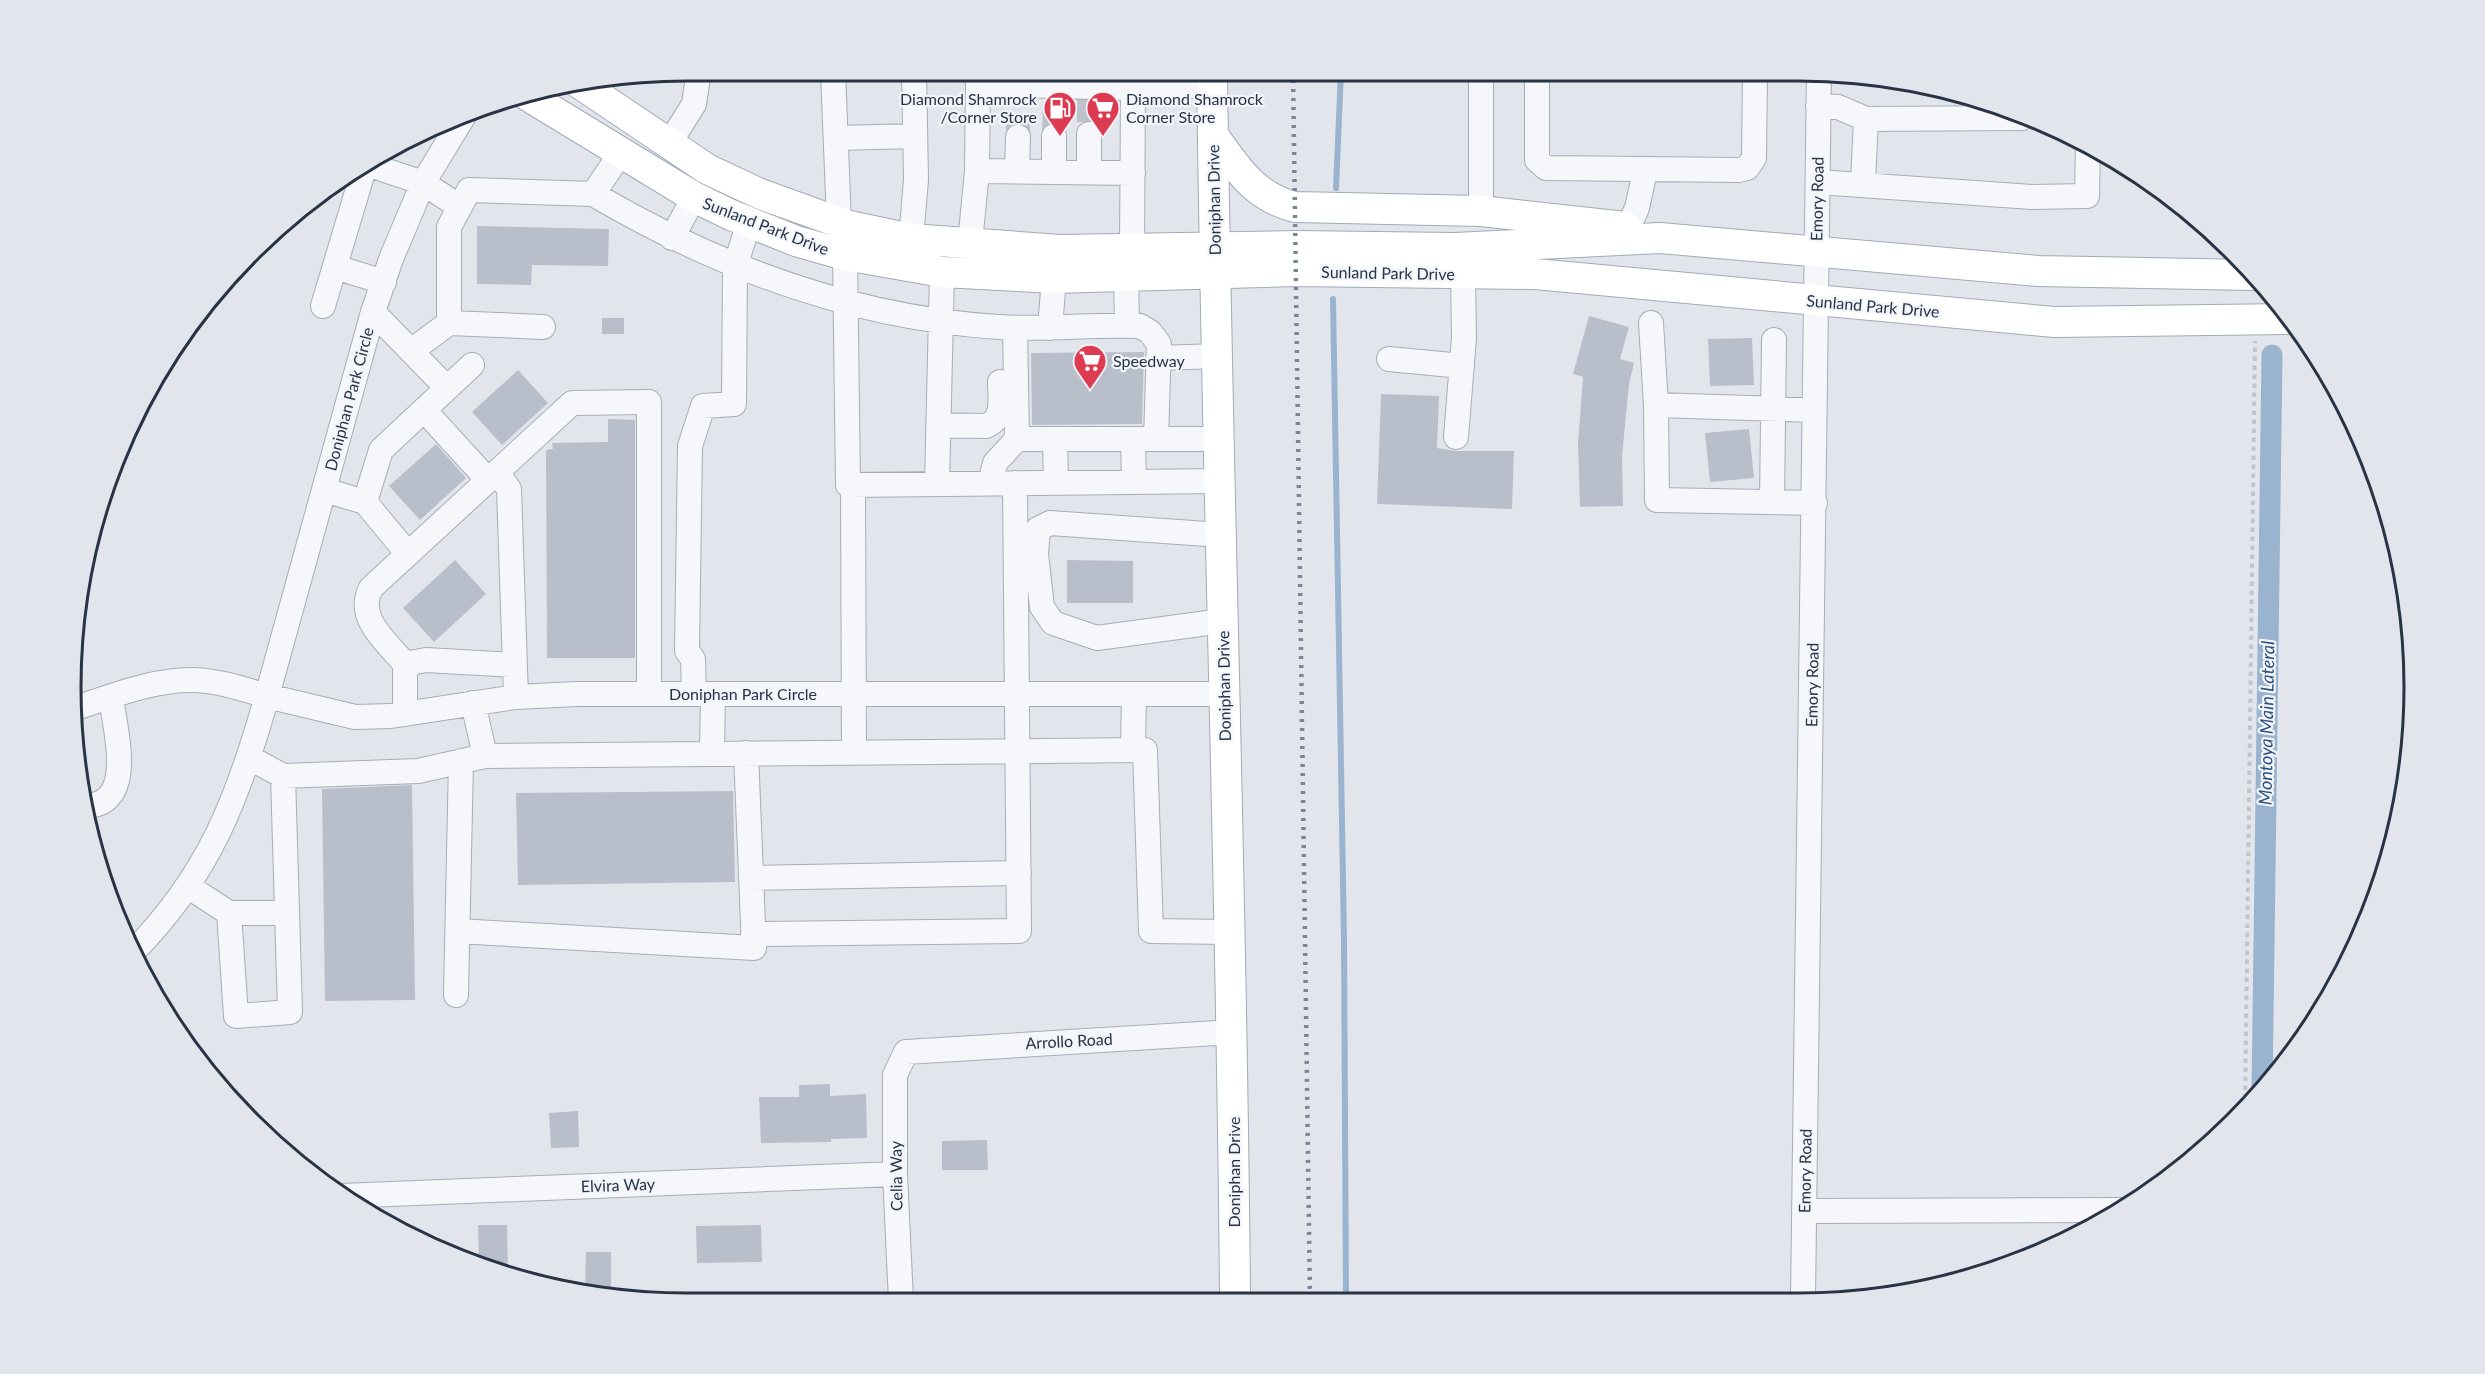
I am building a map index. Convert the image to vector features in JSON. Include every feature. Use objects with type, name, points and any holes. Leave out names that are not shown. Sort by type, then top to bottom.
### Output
[{"type":"main road","name":"Doniphan Drive","points":[[1213,81],[1223,694],[1233,1032],[1234,1293]]},
{"type":"main road","name":"Sunland Park Drive","points":[[589,89],[707,169],[748,189],[839,223],[911,239],[1060,250],[1215,275],[1295,271],[1535,274],[2054,322],[2280,319]]},
{"type":"main road","name":"Sunland Park Drive","points":[[536,101],[694,197],[749,222],[796,241],[845,255],[942,272],[1054,278],[1214,246],[1455,248],[1625,235]]},
{"type":"main road","points":[[1213,135],[1253,187],[1278,203],[1295,207],[1481,211],[1625,235],[2038,271],[2243,275]]},
{"type":"street","points":[[669,144],[694,104],[697,81]]},
{"type":"street","points":[[834,81],[839,223]]},
{"type":"street","points":[[835,96],[842,81]]},
{"type":"street","points":[[911,239],[916,180],[914,81]]},
{"type":"street","points":[[970,243],[976,171],[978,84],[1018,93],[1089,93],[1132,81]]},
{"type":"street","points":[[1127,326],[1139,81]]},
{"type":"street","points":[[1481,81],[1481,211]]},
{"type":"street","points":[[1536,81],[1536,160],[1540,165],[1546,168],[1645,171],[1747,168],[1754,158],[1755,81]]},
{"type":"street","name":"Emory Road","points":[[1803,1293],[1815,504],[1814,300],[1819,82]]},
{"type":"street","points":[[1818,106],[1838,108],[1866,118],[2006,118]]},
{"type":"street","points":[[1863,183],[1866,118]]},
{"type":"street","name":"Doniphan Park Circle","points":[[139,946],[163,921],[189,887],[233,805],[250,758],[373,312],[423,183],[458,126]]},
{"type":"street","points":[[1089,134],[1089,172]]},
{"type":"street","points":[[837,138],[915,136]]},
{"type":"street","points":[[1017,171],[1018,136]]},
{"type":"street","points":[[1054,136],[1054,171]]},
{"type":"street","points":[[594,194],[621,153]]},
{"type":"street","points":[[1818,182],[1863,183],[2032,197],[2087,196],[2088,155]]},
{"type":"street","points":[[377,166],[423,183],[460,207]]},
{"type":"street","points":[[976,171],[1133,173]]},
{"type":"street","points":[[1625,235],[1637,208],[1645,171]]},
{"type":"street","points":[[323,306],[361,176]]},
{"type":"street","points":[[449,323],[449,227],[469,190],[594,194],[672,238],[735,267],[844,303],[939,322],[1007,328],[1140,326],[1159,344],[1144,439],[1134,482]]},
{"type":"street","points":[[672,238],[694,197]]},
{"type":"street","points":[[712,753],[703,694],[693,659],[687,651],[690,446],[703,406],[734,404],[735,267],[749,222]]},
{"type":"street","points":[[845,255],[848,485],[1220,481]]},
{"type":"street","points":[[335,267],[384,282]]},
{"type":"street","points":[[937,484],[939,322],[942,272]]},
{"type":"street","points":[[1456,437],[1462,366],[1463,274]]},
{"type":"street","points":[[1050,328],[1054,278]]},
{"type":"street","points":[[373,312],[447,388]]},
{"type":"street","points":[[411,351],[449,323],[543,327]]},
{"type":"street","points":[[1651,323],[1656,405],[1657,500],[1815,504]]},
{"type":"street","points":[[938,425],[986,426],[997,419],[1000,413],[1007,328]]},
{"type":"street","points":[[990,483],[995,464],[1017,439],[1007,328]]},
{"type":"street","points":[[1772,502],[1774,340]]},
{"type":"street","points":[[1158,358],[1218,356]]},
{"type":"street","points":[[1389,359],[1462,366]]},
{"type":"street","points":[[364,502],[381,450],[472,364]]},
{"type":"street","points":[[405,714],[405,664],[367,618],[366,597],[371,588],[572,403],[649,402],[649,693]]},
{"type":"street","points":[[1656,405],[1814,410]]},
{"type":"street","points":[[424,410],[492,476],[509,489],[516,697]]},
{"type":"street","points":[[1017,439],[1220,439]]},
{"type":"street","points":[[753,934],[1019,931],[1017,628],[1035,527],[1050,482],[1055,439]]},
{"type":"street","points":[[1016,483],[1035,527],[1042,607],[1053,622],[1097,638],[1222,621]]},
{"type":"street","points":[[853,485],[854,752]]},
{"type":"street","points":[[324,490],[364,502],[408,554]]},
{"type":"street","points":[[1035,527],[1221,535]]},
{"type":"street","points":[[1017,628],[1043,627],[1053,622]]},
{"type":"street","points":[[405,664],[426,660],[515,665]]},
{"type":"street","name":"Doniphan Park Circle","points":[[81,706],[155,684],[194,680],[230,685],[355,717],[405,714],[516,697],[649,693],[1223,694]]},
{"type":"street","points":[[1133,750],[1134,694]]},
{"type":"street","points":[[93,804],[105,802],[112,795],[118,783],[119,770],[111,697]]},
{"type":"street","points":[[473,703],[485,756]]},
{"type":"street","points":[[250,758],[283,776],[418,771],[485,756],[1145,750],[1151,931],[1230,932]]},
{"type":"street","points":[[458,931],[754,948],[746,753]]},
{"type":"street","points":[[456,995],[461,761]]},
{"type":"street","points":[[229,913],[236,1016],[290,1012],[283,776]]},
{"type":"street","points":[[751,878],[1019,873]]},
{"type":"street","points":[[189,887],[229,913],[287,913]]},
{"type":"street","name":"Arrollo Road","points":[[906,1052],[1233,1032]]},
{"type":"street","name":"Celia Way","points":[[901,1293],[895,1174],[895,1075],[906,1052]]},
{"type":"street","name":"Elvira Way","points":[[357,1195],[895,1174]]},
{"type":"street","points":[[1804,1211],[2104,1210]]},
{"type":"path","points":[[2245,1096],[2256,348],[2253,320]]},
{"type":"building","points":[[477,226],[609,229],[608,266],[532,265],[531,285],[477,284]]},
{"type":"building","points":[[1589,316],[1629,327],[1620,359],[1634,363],[1629,384],[1622,456],[1623,506],[1580,507],[1578,443],[1583,377],[1573,374]]},
{"type":"building","points":[[602,318],[624,318],[624,334],[602,334]]},
{"type":"building","points":[[1752,338],[1754,385],[1710,386],[1708,339]]},
{"type":"building","points":[[1144,352],[1142,424],[1032,425],[1031,353]]},
{"type":"building","points":[[518,370],[548,403],[502,445],[472,412]]},
{"type":"building","points":[[1381,394],[1439,396],[1437,448],[1455,451],[1514,451],[1512,509],[1377,504]]},
{"type":"building","points":[[608,419],[635,420],[635,658],[547,658],[546,450],[553,449],[552,443],[608,442]]},
{"type":"building","points":[[1749,429],[1754,478],[1710,482],[1705,433]]},
{"type":"building","points":[[436,444],[466,478],[420,520],[389,486]]},
{"type":"building","points":[[455,560],[486,594],[434,642],[403,608]]},
{"type":"building","points":[[1067,560],[1133,561],[1133,603],[1067,603]]},
{"type":"building","points":[[412,785],[415,1000],[325,1001],[322,789]]},
{"type":"building","points":[[733,791],[735,882],[518,885],[516,793]]},
{"type":"building","points":[[830,1084],[830,1096],[866,1094],[867,1138],[831,1139],[831,1142],[761,1143],[759,1097],[799,1097],[799,1085]]},
{"type":"building","points":[[578,1111],[579,1147],[551,1148],[549,1113]]},
{"type":"building","points":[[987,1140],[988,1170],[942,1170],[942,1141]]},
{"type":"building","points":[[478,1225],[507,1225],[508,1266],[479,1256]]},
{"type":"building","points":[[761,1225],[762,1262],[697,1263],[696,1226]]},
{"type":"building","points":[[586,1252],[611,1252],[611,1288],[585,1284]]},
{"type":"waterway","points":[[1336,188],[1341,81]]},
{"type":"waterway","points":[[1333,299],[1344,939],[1346,1293]]},
{"type":"waterway","name":"Montoya Main Lateral","points":[[2262,1077],[2272,355]]},
{"type":"tunnel","points":[[1089,98],[1089,134]]},
{"type":"tunnel","points":[[1054,136],[1055,100]]},
{"type":"tunnel","points":[[1018,101],[1018,137]]},
{"type":"railway","points":[[1293,81],[1310,1293]]},
{"type":"place","name":"Diamond Shamrock /Corner Store","points":[[1060,137]]},
{"type":"place","name":"Diamond Shamrock Corner Store","points":[[1103,137]]},
{"type":"place","name":"Speedway","points":[[1090,390]]}]
